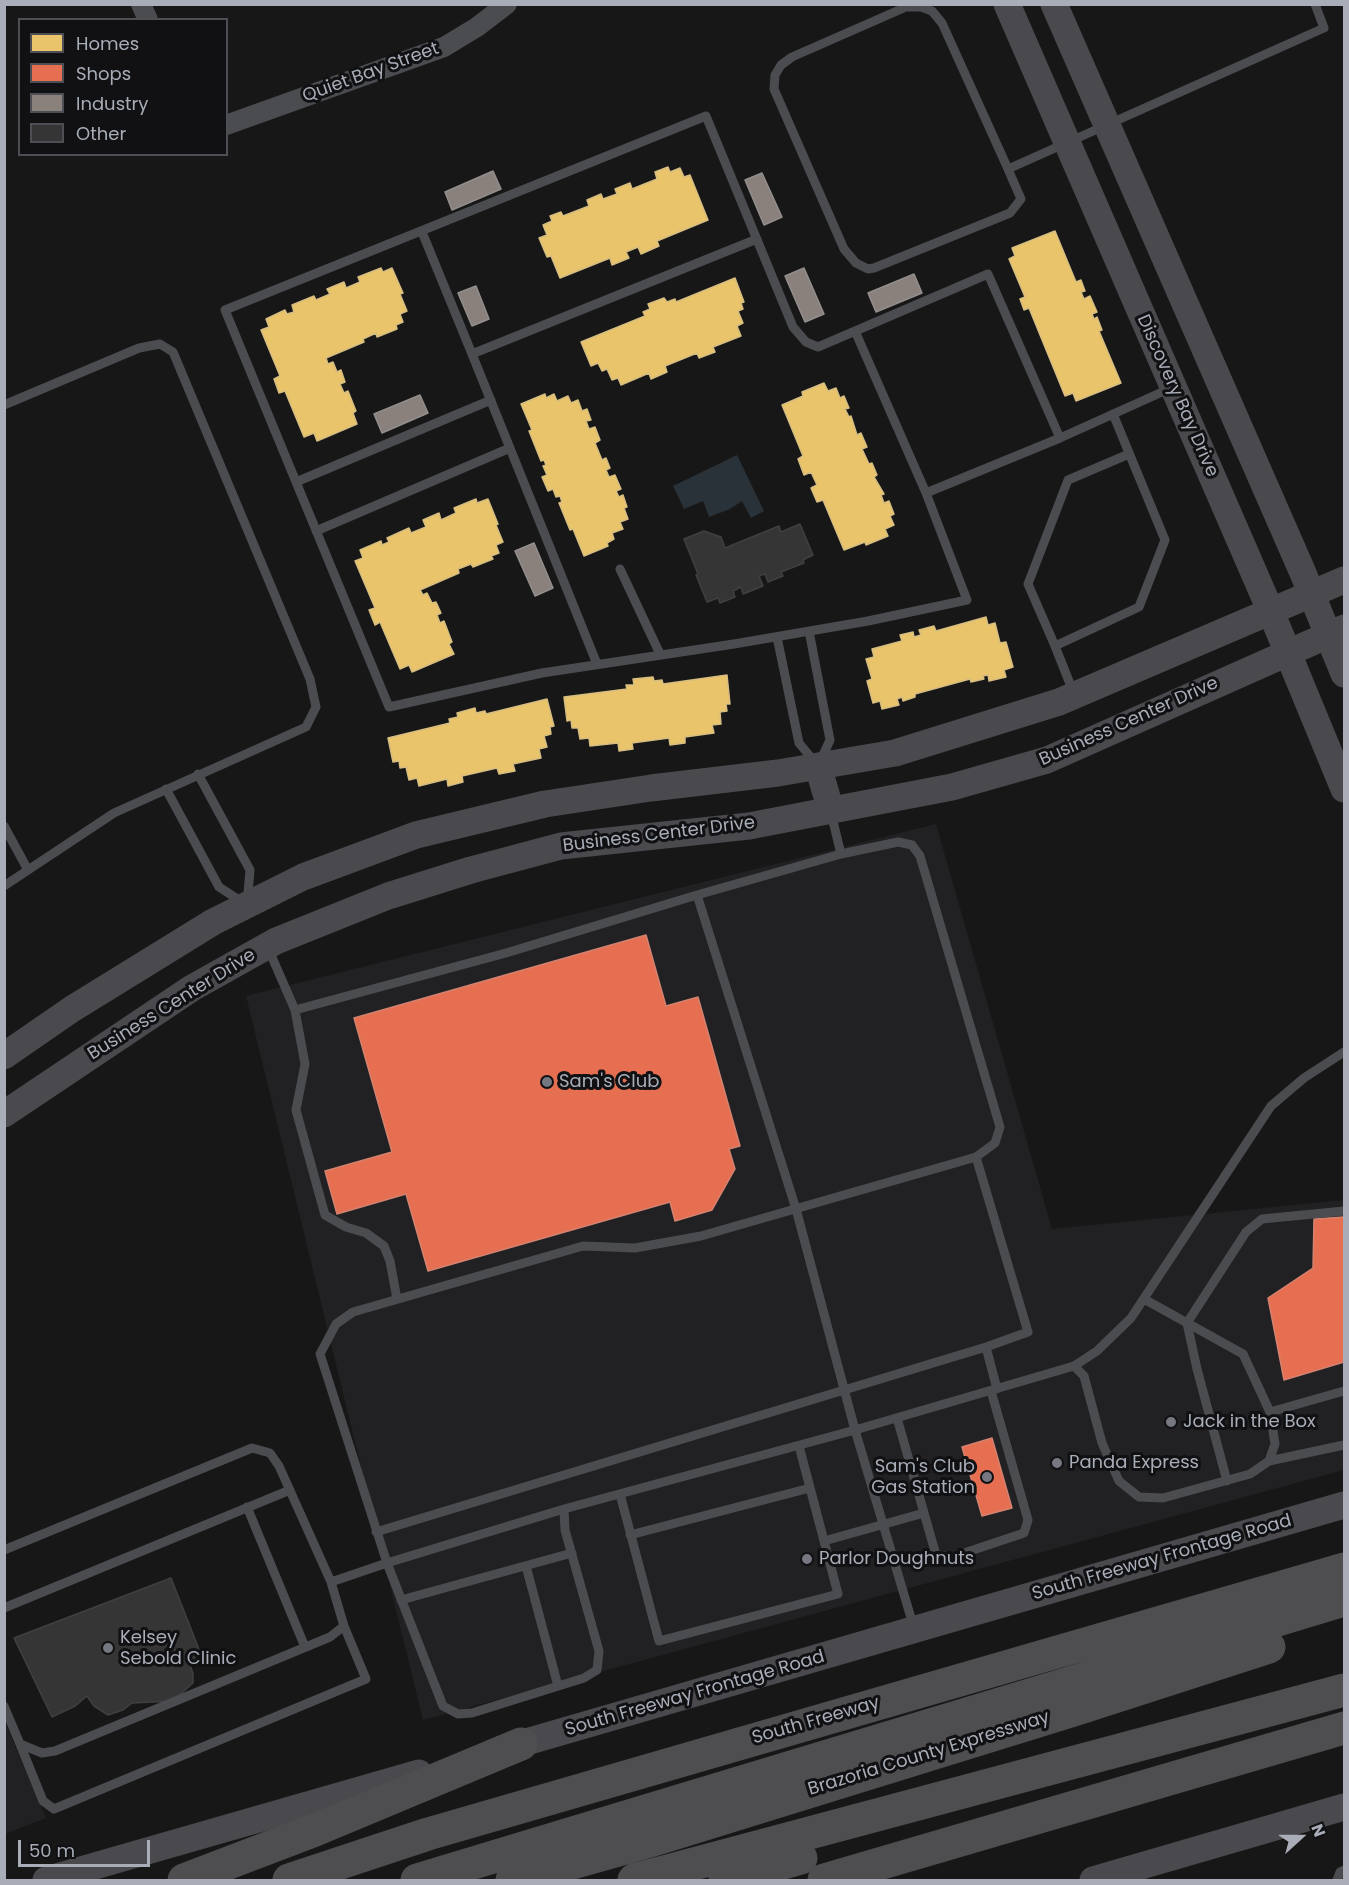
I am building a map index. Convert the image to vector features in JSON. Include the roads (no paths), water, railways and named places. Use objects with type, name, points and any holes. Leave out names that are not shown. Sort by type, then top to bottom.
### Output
[{"type":"highway","name":"South Freeway","points":[[290,1881],[429,1834],[1344,1569]]},
{"type":"highway","points":[[417,1881],[1344,1600]]},
{"type":"highway","name":"Brazoria County Expressway","points":[[512,1881],[650,1841],[1077,1709],[1344,1622]]},
{"type":"highway","points":[[633,1881],[1344,1690]]},
{"type":"highway","points":[[725,1881],[876,1837],[1196,1751],[1344,1707]]},
{"type":"highway","points":[[824,1881],[1344,1728]]},
{"type":"highway","points":[[184,1881],[315,1830],[521,1744]]},
{"type":"street","points":[[141,4],[147,18]]},
{"type":"street","name":"Quiet Bay Street","points":[[228,124],[444,47],[477,27],[507,4]]},
{"type":"street","name":"Discovery Bay Drive","points":[[1007,4],[1271,612],[1344,789]]},
{"type":"street","points":[[1054,4],[1312,594],[1336,632],[1344,674]]},
{"type":"street","points":[[4,1056],[72,1009],[213,922],[303,877],[416,835],[534,806],[651,788],[778,773],[895,753],[978,729],[1075,695],[1344,580]]},
{"type":"street","name":"Business Center Drive","points":[[4,1114],[192,988],[267,946],[388,896],[471,870],[561,846],[749,826],[952,788],[1047,760],[1336,632]]},
{"type":"street","points":[[1314,717],[1344,769]]},
{"type":"street","points":[[818,766],[831,811]]},
{"type":"street","points":[[247,905],[267,946]]},
{"type":"street","name":"South Freeway Frontage Road","points":[[46,1881],[1344,1505]]},
{"type":"street","points":[[1093,1881],[1344,1807]]},
{"type":"lane","points":[[1008,169],[1324,28],[1315,4]]},
{"type":"lane","points":[[906,7],[921,7],[932,11],[942,22],[1008,169],[1021,199],[1010,213],[874,268],[861,267],[850,258],[844,249],[774,89],[775,75],[781,65],[792,57],[906,7]]},
{"type":"lane","points":[[855,331],[926,493],[967,600],[777,637],[542,673],[389,707],[225,310],[706,116],[793,327],[806,342],[818,347],[855,331],[988,274],[1060,438]]},
{"type":"lane","points":[[422,232],[597,664]]},
{"type":"lane","points":[[472,354],[756,239]]},
{"type":"lane","points":[[4,405],[139,348],[160,344],[173,352],[310,679],[316,707],[306,727],[114,813],[4,886]]},
{"type":"lane","points":[[926,493],[1060,438],[1173,387]]},
{"type":"lane","points":[[296,482],[491,400]]},
{"type":"lane","points":[[1055,646],[1139,607],[1165,540],[1113,414]]},
{"type":"lane","points":[[316,531],[510,448]]},
{"type":"lane","points":[[1075,695],[1028,584],[1068,480],[1129,454]]},
{"type":"lane","points":[[620,569],[660,654]]},
{"type":"lane","points":[[777,637],[799,743],[818,766],[830,740],[809,631]]},
{"type":"lane","points":[[166,789],[219,887],[247,905],[250,870],[198,774]]},
{"type":"lane","points":[[831,811],[841,854]]},
{"type":"lane","points":[[4,826],[28,870]]},
{"type":"lane","points":[[295,1010],[506,953],[841,854],[898,842],[912,845],[920,856],[1000,1127],[995,1143],[976,1157],[701,1236],[635,1248],[583,1246],[353,1312],[336,1324],[320,1354],[376,1532],[443,1706],[458,1714],[472,1713],[584,1678],[597,1670],[599,1651],[565,1530],[564,1509]]},
{"type":"lane","points":[[697,895],[796,1209],[855,1430],[914,1630]]},
{"type":"lane","points":[[267,946],[295,1010],[305,1064],[296,1110],[325,1215],[346,1227],[366,1233],[384,1246],[390,1261],[397,1299]]},
{"type":"lane","points":[[331,1582],[564,1509],[799,1446],[1074,1366],[1105,1343],[1131,1318],[1271,1106],[1304,1078],[1344,1052]]},
{"type":"lane","points":[[376,1532],[986,1347],[1028,1332],[976,1157]]},
{"type":"lane","points":[[1227,1481],[1187,1323],[1246,1232],[1262,1219],[1344,1211]]},
{"type":"lane","points":[[1144,1299],[1243,1354],[1270,1412],[1275,1444],[1269,1461]]},
{"type":"lane","points":[[897,1418],[936,1555],[952,1557],[1024,1533],[1028,1520],[994,1390],[986,1347]]},
{"type":"lane","points":[[1074,1366],[1084,1376],[1102,1443],[1119,1481],[1140,1497],[1163,1498],[1250,1474],[1269,1461],[1344,1444]]},
{"type":"lane","points":[[1270,1412],[1344,1391]]},
{"type":"lane","points":[[620,1494],[659,1641],[838,1593],[799,1446]]},
{"type":"lane","points":[[4,1550],[252,1449],[270,1453],[279,1466],[331,1582],[344,1626],[366,1679],[54,1809],[43,1801],[4,1706]]},
{"type":"lane","points":[[630,1534],[810,1488]]},
{"type":"lane","points":[[4,1608],[290,1490]]},
{"type":"lane","points":[[247,1508],[305,1647]]},
{"type":"lane","points":[[824,1541],[924,1513]]},
{"type":"lane","points":[[401,1600],[572,1553]]},
{"type":"lane","points":[[526,1566],[558,1686]]},
{"type":"lane","points":[[20,1744],[42,1753],[55,1751],[330,1637],[344,1626]]},
{"type":"lane","points":[[1337,1881],[1340,1872],[1344,1870]]},
{"type":"place","name":"Sam's Club","points":[[547,1082]]},
{"type":"place","name":"Jack in the Box","points":[[1171,1422]]},
{"type":"place","name":"Panda Express","points":[[1057,1463]]},
{"type":"place","name":"Sam's Club Gas Station","points":[[987,1477]]},
{"type":"place","name":"Parlor Doughnuts","points":[[807,1559]]},
{"type":"place","name":"Kelsey Sebold Clinic","points":[[108,1648]]}]
